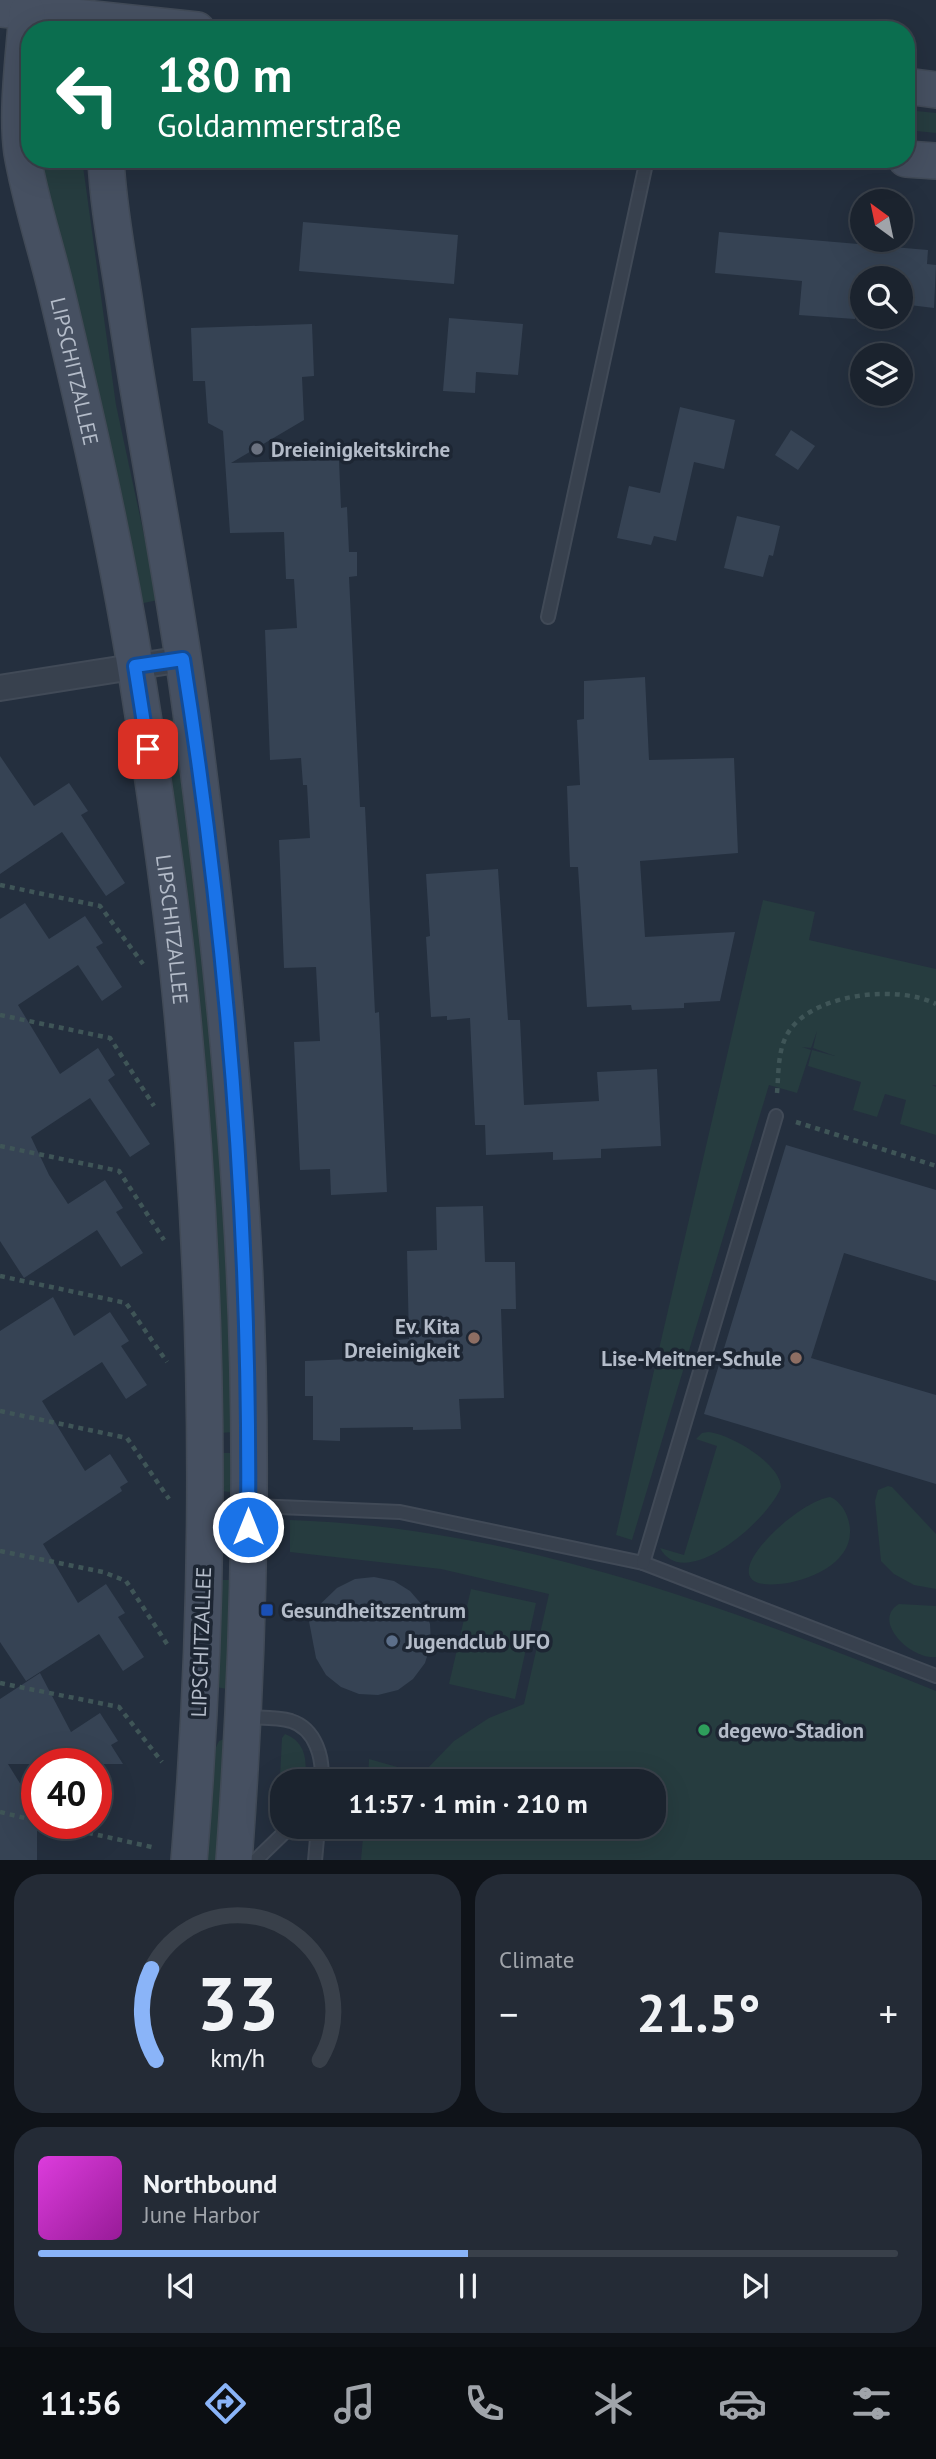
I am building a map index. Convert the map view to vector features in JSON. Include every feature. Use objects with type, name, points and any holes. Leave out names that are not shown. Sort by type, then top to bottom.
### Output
[{"type":"street","points":[[14,11],[73,21]]},
{"type":"street","name":"LIPSCHITZALLEE","points":[[14,11],[21,136]]},
{"type":"street","points":[[915,87],[936,90]]},
{"type":"street","points":[[915,160],[936,161]]},
{"type":"street","name":"LIPSCHITZALLEE","points":[[26,168],[93,452],[125,607],[163,844],[190,1097],[199,1244],[204,1507],[199,1715],[189,1860]]},
{"type":"street","points":[[107,168],[141,416],[183,659],[220,944],[232,1076],[244,1262],[249,1506],[244,1717],[234,1860]]},
{"type":"street","points":[[0,688],[183,659]]},
{"type":"street","points":[[204,1507],[249,1506]]},
{"type":"street","points":[[199,1715],[244,1717]]},
{"type":"lane","points":[[548,617],[645,168]]},
{"type":"lane","points":[[643,1563],[776,1116]]},
{"type":"lane","points":[[249,1506],[400,1512],[643,1563],[936,1676]]},
{"type":"lane","points":[[244,1717],[293,1721],[304,1730],[320,1753],[323,1769]]},
{"type":"lane","points":[[255,1860],[277,1839]]},
{"type":"lane","points":[[315,1860],[317,1839]]},
{"type":"path","points":[[0,885],[100,906],[143,965]]},
{"type":"path","points":[[936,1004],[928,999],[885,993],[862,995],[832,1003],[804,1016],[792,1027],[781,1048],[776,1116],[936,1166]]},
{"type":"path","points":[[0,1015],[110,1038],[155,1107]]},
{"type":"path","points":[[0,1146],[119,1171],[164,1240]]},
{"type":"path","points":[[0,1276],[126,1303],[167,1362]]},
{"type":"path","points":[[0,1411],[127,1438],[169,1499]]},
{"type":"path","points":[[0,1551],[103,1572],[126,1581],[167,1644]]},
{"type":"path","points":[[0,1683],[119,1707],[162,1763]]},
{"type":"path","points":[[0,1812],[21,1817]]},
{"type":"path","points":[[112,1838],[157,1848]]},
{"type":"green space","points":[[915,111],[936,113],[936,133],[915,131]]},
{"type":"green space","points":[[43,168],[83,168],[116,405],[158,600],[139,604],[98,402]]},
{"type":"green space","points":[[176,719],[194,851],[224,1174],[234,1432],[219,1433],[159,721]]},
{"type":"green space","points":[[763,900],[815,912],[809,940],[936,969],[936,1085],[932,1085],[936,1087],[936,1135],[900,1124],[906,1100],[885,1094],[877,1117],[853,1110],[861,1082],[808,1066],[812,1050],[835,1056],[813,1048],[817,1031],[811,1048],[802,1047],[811,1050],[797,1093],[769,1085],[632,1540],[616,1535]]},
{"type":"green space","points":[[702,1433],[729,1438],[752,1451],[772,1469],[781,1487],[761,1516],[726,1546],[707,1557],[688,1563],[672,1560],[660,1548],[684,1555],[717,1446],[696,1439]]},
{"type":"green space","points":[[219,1453],[234,1453],[233,1490],[230,1492],[221,1491]]},
{"type":"green space","points":[[892,1487],[936,1534],[936,1589],[914,1585],[894,1574],[881,1561],[875,1501],[878,1490]]},
{"type":"green space","points":[[830,1497],[844,1510],[850,1531],[848,1544],[841,1555],[832,1565],[806,1578],[779,1584],[757,1582],[749,1574],[751,1561],[762,1545],[796,1514],[814,1502]]},
{"type":"green space","name":"degewo-Stadion","points":[[290,1520],[374,1526],[457,1538],[539,1555],[700,1602],[936,1691],[936,1860],[361,1860],[363,1839],[666,1839],[666,1769],[427,1769],[454,1741],[489,1718],[524,1704],[549,1594],[441,1569],[290,1552]]},
{"type":"green space","points":[[218,1580],[233,1580],[227,1689],[216,1687]]},
{"type":"green space","points":[[471,1589],[536,1603],[515,1699],[449,1684]]},
{"type":"green space","points":[[899,1604],[936,1606],[936,1657],[915,1652],[897,1638],[889,1619],[891,1611]]},
{"type":"green space","points":[[285,1734],[301,1747],[305,1769],[280,1769],[282,1738]]},
{"type":"green space","points":[[224,1739],[227,1742],[220,1860],[204,1860],[212,1755],[219,1741]]},
{"type":"green space","name":"degewo-Stadion","points":[[369,1759],[404,1769],[369,1769]]},
{"type":"building","points":[[303,222],[458,235],[454,284],[299,271]]},
{"type":"building","points":[[719,232],[850,243],[850,252],[928,250],[927,264],[936,265],[934,308],[913,305],[913,266],[850,266],[850,319],[799,315],[802,281],[715,273]]},
{"type":"building","points":[[449,318],[523,324],[518,375],[476,372],[475,393],[443,391]]},
{"type":"building","points":[[312,324],[314,376],[302,377],[304,420],[231,463],[339,460],[341,508],[347,507],[349,552],[357,552],[357,576],[349,577],[360,807],[365,807],[375,1013],[379,1012],[387,1192],[331,1195],[330,1169],[300,1170],[294,1042],[320,1041],[316,967],[284,968],[279,840],[310,838],[307,785],[303,785],[301,758],[270,760],[265,630],[297,628],[294,579],[286,579],[284,532],[230,533],[223,431],[208,423],[205,381],[193,381],[191,328]]},
{"type":"building","points":[[680,407],[735,420],[724,469],[694,462],[676,541],[654,536],[651,545],[617,538],[629,486],[660,493]]},
{"type":"building","points":[[791,430],[815,446],[798,470],[775,455]]},
{"type":"building","points":[[737,516],[780,526],[773,556],[769,555],[763,577],[724,568]]},
{"type":"building","points":[[645,677],[649,760],[734,758],[738,853],[640,861],[645,937],[735,932],[720,1001],[684,1003],[684,1008],[632,1010],[631,1005],[587,1007],[578,867],[570,867],[567,786],[580,785],[577,720],[584,719],[584,681]]},
{"type":"building","points":[[0,756],[34,806],[69,783],[88,811],[81,815],[125,883],[106,896],[62,832],[0,874]]},
{"type":"building","points":[[498,869],[508,1020],[520,1020],[524,1105],[599,1101],[597,1072],[657,1069],[661,1146],[601,1149],[601,1158],[553,1160],[553,1152],[486,1155],[485,1125],[475,1125],[470,1018],[447,1020],[447,1016],[431,1017],[426,937],[430,936],[426,874]]},
{"type":"building","points":[[25,903],[49,939],[85,916],[103,943],[96,947],[122,987],[102,1001],[78,965],[18,1005],[60,1074],[98,1048],[115,1075],[108,1080],[150,1144],[130,1157],[90,1098],[31,1137],[49,1175],[68,1204],[105,1180],[123,1208],[116,1212],[143,1253],[121,1267],[97,1230],[24,1278],[0,1241],[0,919]]},
{"type":"building","points":[[786,1145],[936,1190],[936,1281],[844,1253],[811,1358],[936,1395],[936,1484],[704,1414]]},
{"type":"building","points":[[483,1206],[485,1262],[515,1262],[516,1309],[501,1309],[504,1398],[459,1399],[461,1429],[340,1428],[340,1441],[313,1440],[313,1396],[305,1396],[305,1361],[396,1357],[396,1340],[409,1339],[407,1251],[437,1250],[436,1207]]},
{"type":"building","points":[[53,1297],[74,1336],[110,1312],[129,1341],[121,1346],[147,1385],[126,1399],[102,1362],[42,1401],[85,1471],[110,1454],[128,1482],[120,1487],[122,1491],[43,1544],[78,1603],[106,1584],[125,1613],[118,1617],[144,1657],[123,1671],[99,1634],[26,1681],[0,1642],[0,1331]]},
{"type":"building","points":[[374,1577],[394,1581],[410,1591],[423,1606],[430,1624],[431,1644],[425,1663],[413,1679],[398,1690],[378,1695],[359,1694],[341,1687],[326,1675],[316,1658],[308,1616],[337,1588],[355,1579]]},
{"type":"building","points":[[40,1673],[71,1732],[100,1713],[118,1741],[111,1745],[123,1764],[112,1764],[112,1748],[21,1748],[21,1764],[8,1764],[21,1785],[21,1839],[37,1839],[37,1860],[0,1860],[0,1699]]},
{"type":"place","name":"Dreieinigkeitskirche","points":[[257,449]]},
{"type":"place","name":"Ev. Kita Dreieinigkeit","points":[[474,1338]]},
{"type":"place","name":"Lise-Meitner-Schule","points":[[796,1358]]},
{"type":"place","name":"Gesundheitszentrum","points":[[267,1610]]},
{"type":"place","name":"Jugendclub UFO","points":[[392,1641]]},
{"type":"place","name":"degewo-Stadion","points":[[704,1730]]},
{"type":"route","points":[[148,749],[135,666],[183,659],[220,944],[232,1076],[244,1262],[248,1527]]}]
